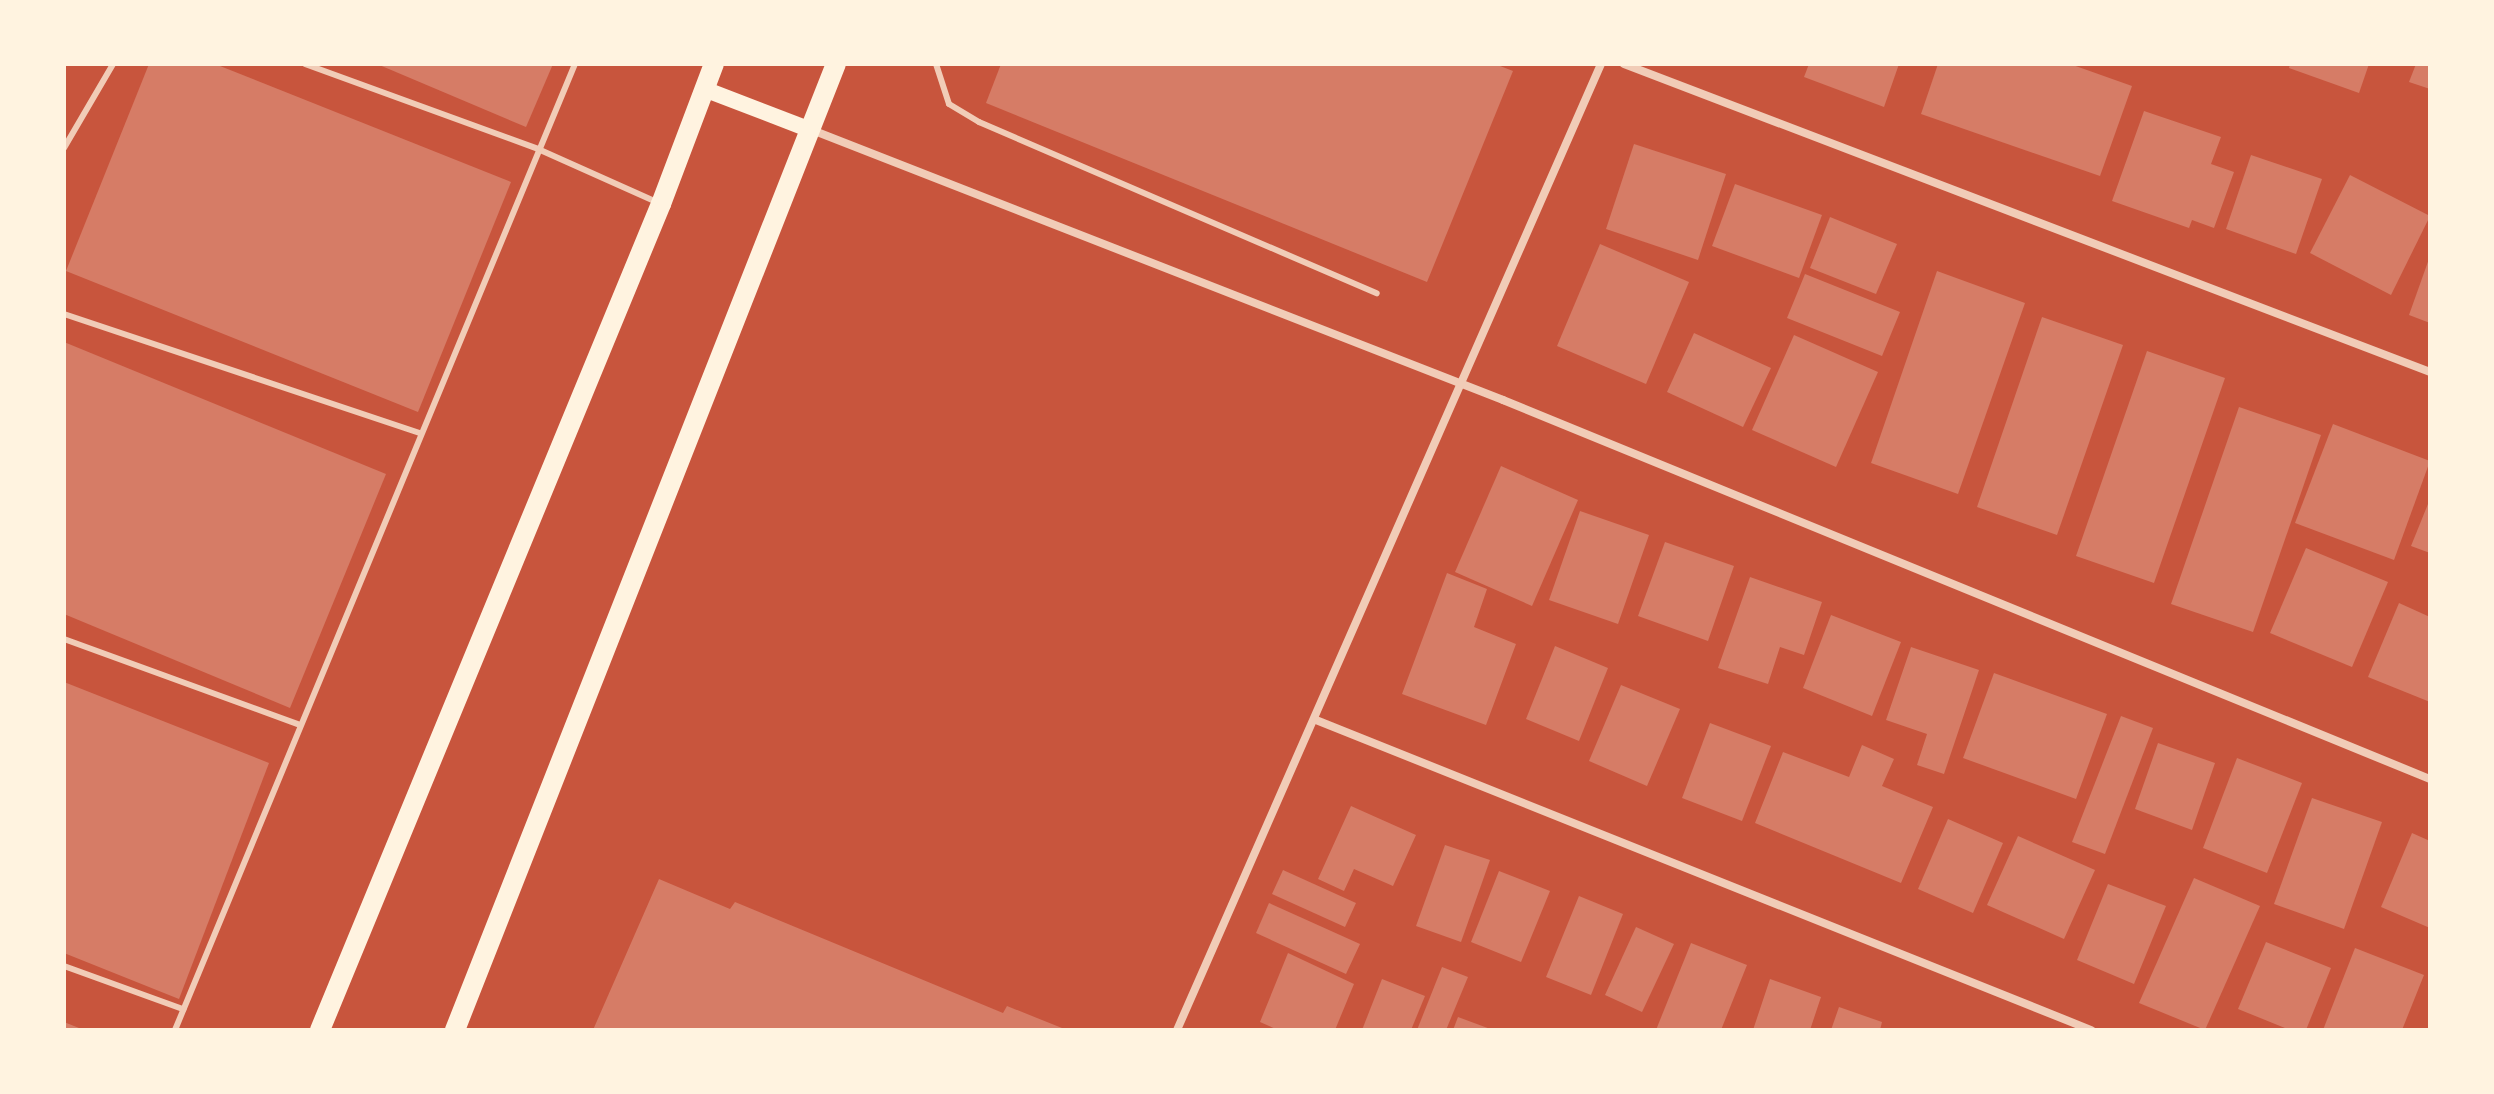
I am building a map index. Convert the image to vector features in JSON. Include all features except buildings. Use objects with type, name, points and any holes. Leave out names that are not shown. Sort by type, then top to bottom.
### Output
[{"type":"main road","points":[[320,1030],[661,204],[714,64]]},
{"type":"main road","points":[[455,1030],[836,64]]},
{"type":"main road","points":[[704,89],[811,130]]},
{"type":"street","points":[[1177,1030],[1316,720],[1601,64]]},
{"type":"street","points":[[1624,64],[1968,200],[2430,372]]},
{"type":"street","points":[[811,130],[1463,385],[2430,779]]},
{"type":"street","points":[[1316,720],[2091,1030]]},
{"type":"lane","points":[[64,148],[113,64]]},
{"type":"lane","points":[[305,64],[538,149],[661,204]]},
{"type":"lane","points":[[175,1030],[575,64]]},
{"type":"lane","points":[[936,64],[949,104],[979,122],[1377,293]]},
{"type":"lane","points":[[64,314],[420,433]]},
{"type":"lane","points":[[64,639],[300,725]]},
{"type":"lane","points":[[64,966],[183,1009]]}]
